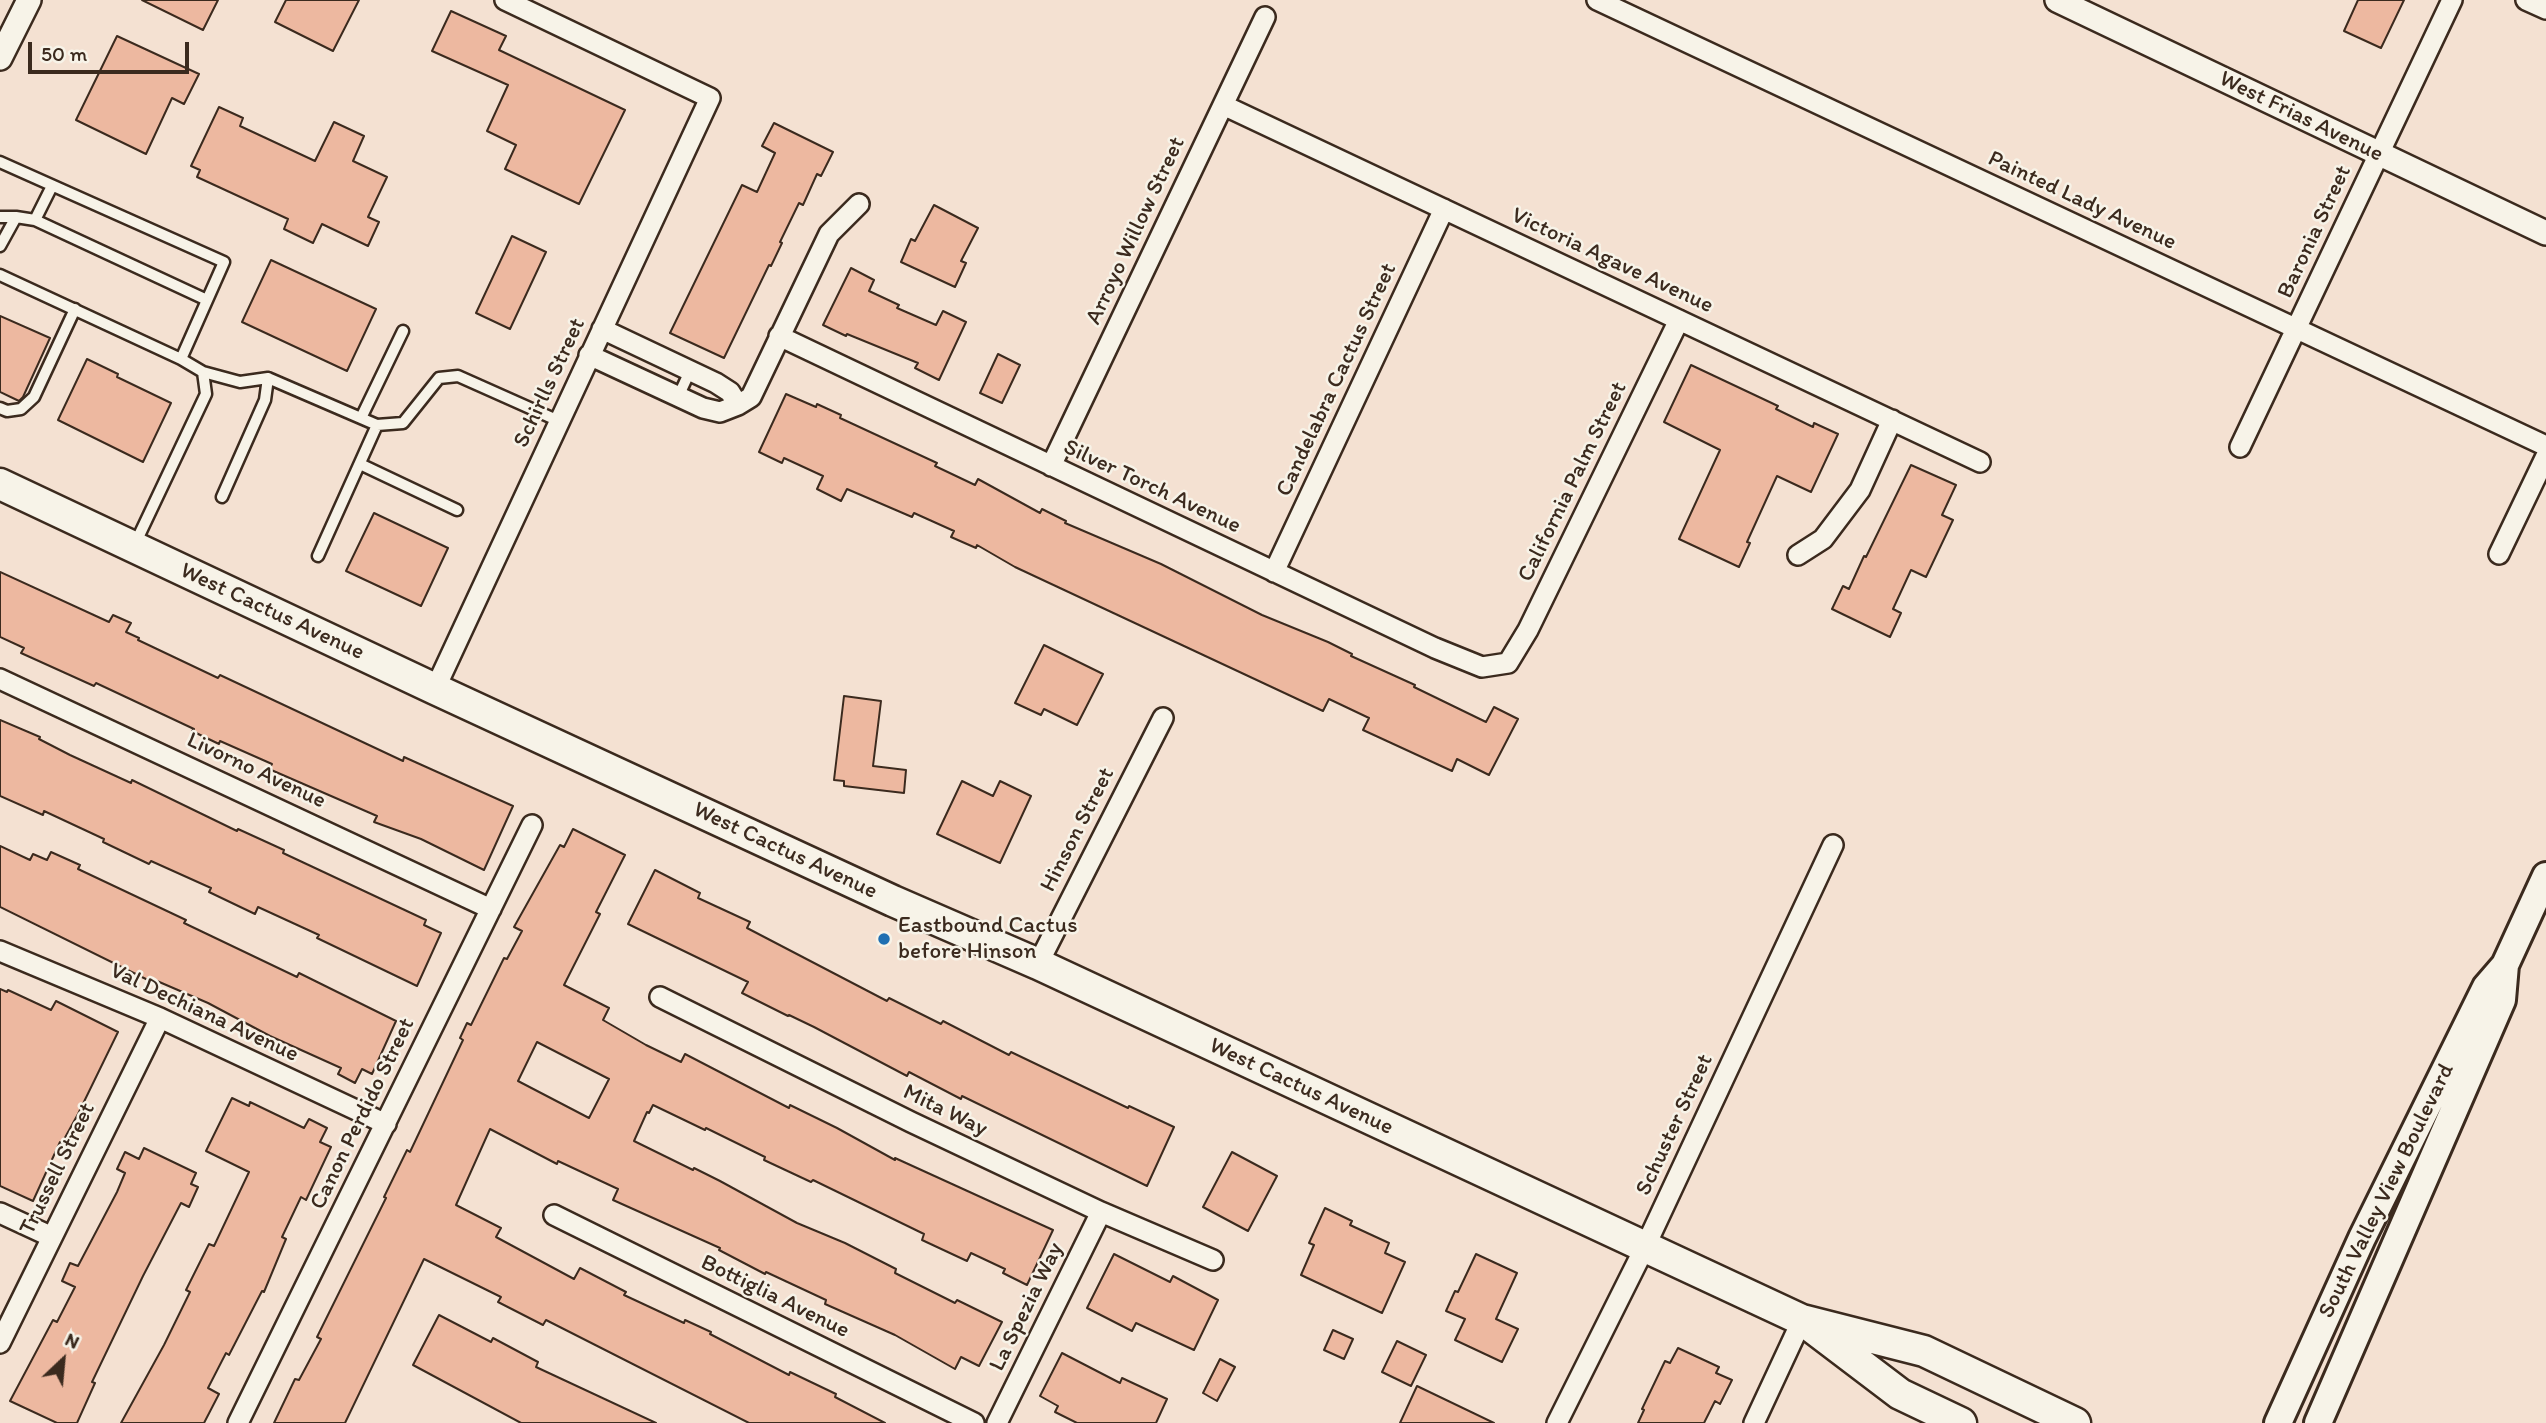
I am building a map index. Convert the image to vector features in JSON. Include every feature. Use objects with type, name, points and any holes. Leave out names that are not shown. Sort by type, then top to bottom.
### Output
[{"type":"main road","name":"West Cactus Avenue","points":[[0,484],[435,689],[893,901],[1038,964],[1802,1320],[1924,1351],[2075,1423]]},
{"type":"main road","name":"South Valley View Boulevard","points":[[2278,1423],[2362,1238],[2486,987],[2505,965],[2546,876]]},
{"type":"main road","name":"South Valley View Boulevard","points":[[2318,1423],[2502,1000],[2505,965]]},
{"type":"main road","name":"West Cactus Avenue","points":[[1802,1320],[1900,1394],[1962,1423]]},
{"type":"street","points":[[0,58],[29,0]]},
{"type":"street","name":"Schirlls Street","points":[[435,689],[710,98],[505,0]]},
{"type":"street","name":"Painted Lady Avenue","points":[[1597,0],[2546,446]]},
{"type":"street","name":"West Frias Avenue","points":[[2057,0],[2546,233]]},
{"type":"street","name":"Baronia Street","points":[[2240,447],[2452,0]]},
{"type":"street","points":[[2526,0],[2546,9]]},
{"type":"street","name":"Arroyo Willow Street","points":[[1051,466],[1265,17]]},
{"type":"street","name":"Victoria Agave Avenue","points":[[1223,105],[1980,462]]},
{"type":"street","points":[[589,355],[703,408],[720,412],[738,405],[751,397],[829,234],[859,204]]},
{"type":"street","name":"Candelabra Cactus Street","points":[[1274,572],[1444,209]]},
{"type":"street","name":"California Palm Street","points":[[1508,663],[1528,630],[1679,320]]},
{"type":"street","points":[[602,328],[730,392],[738,405]]},
{"type":"street","name":"Silver Torch Avenue","points":[[779,336],[1435,648],[1482,667],[1508,663]]},
{"type":"street","points":[[1798,555],[1823,539],[1860,490],[1892,420]]},
{"type":"street","points":[[2499,554],[2546,456]]},
{"type":"street","name":"Livorno Avenue","points":[[0,679],[491,909]]},
{"type":"street","name":"Hinson Street","points":[[1038,964],[1163,718]]},
{"type":"street","name":"Canon Perdido Street","points":[[238,1423],[532,825]]},
{"type":"street","name":"Schuster Street","points":[[1556,1423],[1645,1247],[1833,845]]},
{"type":"street","name":"Val Dechiana Avenue","points":[[0,951],[160,1018],[386,1124]]},
{"type":"street","name":"Mita Way","points":[[660,997],[898,1116],[1101,1212],[1213,1260]]},
{"type":"street","name":"Trussell Street","points":[[0,1343],[160,1018]]},
{"type":"street","name":"La Spezia Way","points":[[996,1423],[1101,1212]]},
{"type":"street","points":[[0,1213],[52,1237]]},
{"type":"street","name":"Bottiglia Avenue","points":[[554,1216],[974,1423]]},
{"type":"street","points":[[1754,1423],[1802,1320]]},
{"type":"lane","points":[[0,162],[224,262],[181,359]]},
{"type":"lane","points":[[35,220],[51,186]]},
{"type":"lane","points":[[0,217],[35,220],[207,300]]},
{"type":"lane","points":[[0,246],[16,217]]},
{"type":"lane","points":[[0,275],[181,359],[203,372],[240,382],[268,378],[377,425],[402,423],[439,378],[458,376],[559,421]]},
{"type":"lane","points":[[0,408],[7,411],[20,409],[34,397],[75,309]]},
{"type":"lane","points":[[361,418],[403,331]]},
{"type":"lane","points":[[678,397],[690,371]]},
{"type":"lane","points":[[134,547],[206,394],[203,372]]},
{"type":"lane","points":[[222,497],[265,400],[268,378]]},
{"type":"lane","points":[[318,556],[377,425]]},
{"type":"lane","points":[[360,464],[457,510]]},
{"type":"building","points":[[142,0],[218,0],[203,30]]},
{"type":"building","points":[[286,0],[359,0],[333,51],[275,22]]},
{"type":"building","points":[[2358,0],[2404,0],[2381,48],[2344,31]]},
{"type":"building","points":[[451,11],[506,36],[499,50],[625,110],[579,204],[505,169],[516,145],[487,131],[508,85],[432,51]]},
{"type":"building","points":[[117,36],[199,74],[184,104],[172,98],[146,154],[76,120]]},
{"type":"building","points":[[219,107],[243,118],[240,126],[315,161],[334,122],[364,136],[353,161],[387,177],[368,217],[379,222],[368,246],[322,224],[313,243],[284,229],[288,219],[197,177],[200,170],[191,166]]},
{"type":"building","points":[[774,123],[833,152],[821,176],[817,174],[803,205],[799,203],[771,266],[769,265],[724,358],[670,333],[742,185],[757,192],[775,153],[762,146]]},
{"type":"building","points":[[934,205],[978,228],[961,261],[966,263],[955,287],[901,262],[911,239],[915,241]]},
{"type":"building","points":[[512,236],[546,252],[510,329],[476,313]]},
{"type":"building","points":[[271,260],[376,309],[347,371],[242,322]]},
{"type":"building","points":[[851,268],[874,280],[869,291],[899,305],[897,308],[936,325],[943,311],[966,322],[939,380],[915,368],[918,363],[823,325]]},
{"type":"building","points":[[0,316],[50,338],[19,401],[0,392]]},
{"type":"building","points":[[998,354],[1020,365],[1002,403],[980,393]]},
{"type":"building","points":[[87,359],[171,403],[143,462],[58,420]]},
{"type":"building","points":[[1691,365],[1778,406],[1776,409],[1813,427],[1814,423],[1838,434],[1811,492],[1777,476],[1747,542],[1750,543],[1739,567],[1679,539],[1720,450],[1664,422]]},
{"type":"building","points":[[786,394],[841,415],[840,418],[937,463],[935,466],[975,485],[978,479],[1040,513],[1042,509],[1066,521],[1065,523],[1161,564],[1262,615],[1328,642],[1352,654],[1351,656],[1486,722],[1494,707],[1518,719],[1489,775],[1457,759],[1452,771],[1363,730],[1369,718],[1329,699],[1323,711],[1015,567],[977,545],[976,548],[951,537],[954,531],[914,513],[912,517],[847,489],[841,501],[817,489],[823,476],[784,458],[782,463],[759,452]]},
{"type":"building","points":[[1911,465],[1956,485],[1942,515],[1953,520],[1926,577],[1911,570],[1893,609],[1901,613],[1890,637],[1832,609],[1843,586],[1849,589]]},
{"type":"building","points":[[374,513],[448,548],[421,606],[346,571]]},
{"type":"building","points":[[0,572],[109,622],[113,615],[131,623],[126,632],[139,638],[138,640],[218,678],[220,675],[403,761],[404,757],[513,806],[484,870],[421,839],[374,822],[377,816],[269,769],[272,764],[220,741],[219,744],[192,731],[194,729],[96,683],[94,686],[21,653],[24,648],[0,637]]},
{"type":"building","points":[[1044,645],[1103,674],[1077,725],[1044,709],[1041,715],[1015,703]]},
{"type":"building","points":[[844,696],[881,701],[873,766],[906,770],[904,793],[844,786],[844,781],[834,780]]},
{"type":"building","points":[[0,720],[131,783],[132,780],[237,831],[238,829],[284,850],[283,853],[426,920],[424,925],[441,933],[417,986],[258,907],[255,914],[209,892],[211,888],[151,861],[149,864],[44,811],[43,815],[0,796]]},
{"type":"building","points":[[962,781],[993,796],[1000,781],[1031,796],[1000,863],[937,834]]},
{"type":"building","points":[[573,829],[625,855],[596,912],[600,914],[564,985],[609,1008],[603,1020],[681,1062],[685,1054],[789,1108],[790,1105],[837,1128],[895,1160],[1053,1230],[1027,1285],[1003,1273],[1005,1269],[971,1253],[967,1261],[922,1240],[924,1234],[813,1180],[811,1182],[764,1160],[765,1157],[706,1128],[705,1130],[653,1105],[649,1113],[647,1112],[634,1141],[720,1181],[797,1223],[845,1243],[896,1269],[895,1273],[955,1303],[957,1300],[1002,1322],[979,1366],[961,1357],[955,1369],[895,1335],[825,1304],[826,1300],[766,1272],[765,1274],[719,1250],[720,1248],[613,1200],[618,1189],[558,1161],[557,1164],[490,1129],[456,1205],[501,1228],[496,1237],[574,1279],[580,1268],[626,1292],[624,1295],[684,1323],[685,1320],[711,1332],[710,1334],[789,1375],[790,1372],[836,1394],[835,1397],[885,1423],[749,1423],[546,1320],[543,1325],[498,1302],[501,1297],[424,1259],[345,1423],[274,1423],[295,1379],[299,1380],[321,1339],[317,1337],[407,1150],[410,1152],[463,1040],[460,1038],[467,1023],[471,1025],[504,958],[507,959],[522,931],[514,927],[560,845],[564,847]],"holes":[[[537,1042],[609,1079],[589,1118],[518,1081]]]},
{"type":"building","points":[[0,846],[30,860],[33,854],[47,860],[51,852],[80,865],[78,869],[186,920],[184,923],[297,977],[299,973],[396,1021],[372,1074],[362,1069],[355,1083],[338,1074],[341,1068],[270,1036],[208,1003],[157,981],[156,984],[0,907]]},
{"type":"building","points":[[655,870],[700,893],[698,898],[750,922],[747,928],[887,1001],[889,998],[941,1024],[943,1021],[1009,1055],[1011,1052],[1174,1127],[1147,1186],[962,1096],[961,1099],[909,1072],[907,1076],[742,993],[748,982],[628,924]]},
{"type":"building","points":[[0,989],[7,992],[8,990],[51,1010],[56,1001],[118,1032],[78,1114],[62,1143],[60,1142],[33,1201],[0,1186]]},
{"type":"building","points":[[232,1098],[249,1106],[250,1102],[304,1128],[309,1119],[327,1128],[320,1142],[331,1147],[306,1200],[301,1197],[282,1237],[286,1239],[264,1292],[262,1291],[229,1355],[226,1353],[208,1388],[219,1394],[204,1423],[121,1423],[164,1345],[190,1292],[186,1290],[209,1244],[214,1246],[249,1172],[206,1151]]},
{"type":"building","points":[[144,1148],[196,1173],[191,1184],[198,1187],[189,1207],[181,1203],[143,1276],[92,1382],[95,1383],[77,1423],[57,1423],[10,1401],[53,1320],[57,1322],[75,1287],[62,1281],[70,1263],[78,1266],[117,1192],[125,1173],[117,1169],[125,1152],[139,1159]]},
{"type":"building","points":[[1232,1152],[1277,1176],[1248,1231],[1203,1207]]},
{"type":"building","points":[[1325,1208],[1352,1221],[1350,1225],[1389,1243],[1385,1253],[1405,1262],[1382,1313],[1301,1275],[1314,1245],[1309,1243]]},
{"type":"building","points":[[1114,1254],[1170,1282],[1173,1276],[1218,1300],[1194,1350],[1136,1323],[1132,1331],[1087,1308]]},
{"type":"building","points":[[1476,1254],[1517,1273],[1496,1319],[1518,1329],[1502,1362],[1455,1340],[1465,1319],[1446,1311]]},
{"type":"building","points":[[439,1315],[491,1342],[493,1338],[538,1362],[536,1367],[656,1423],[521,1423],[413,1365]]},
{"type":"building","points":[[1333,1330],[1353,1339],[1344,1359],[1324,1350]]},
{"type":"building","points":[[1397,1341],[1426,1355],[1411,1386],[1382,1372]]},
{"type":"building","points":[[1678,1348],[1719,1367],[1716,1373],[1732,1380],[1720,1404],[1715,1401],[1704,1423],[1638,1423],[1665,1361],[1670,1363]]},
{"type":"building","points":[[1062,1353],[1120,1383],[1122,1378],[1167,1399],[1156,1423],[1077,1423],[1055,1412],[1058,1406],[1040,1396]]},
{"type":"building","points":[[1220,1359],[1235,1367],[1217,1401],[1203,1393]]},
{"type":"building","points":[[1417,1386],[1494,1423],[1400,1423]]},
{"type":"place","name":"Eastbound Cactus before Hinson","points":[[884,939]]}]
